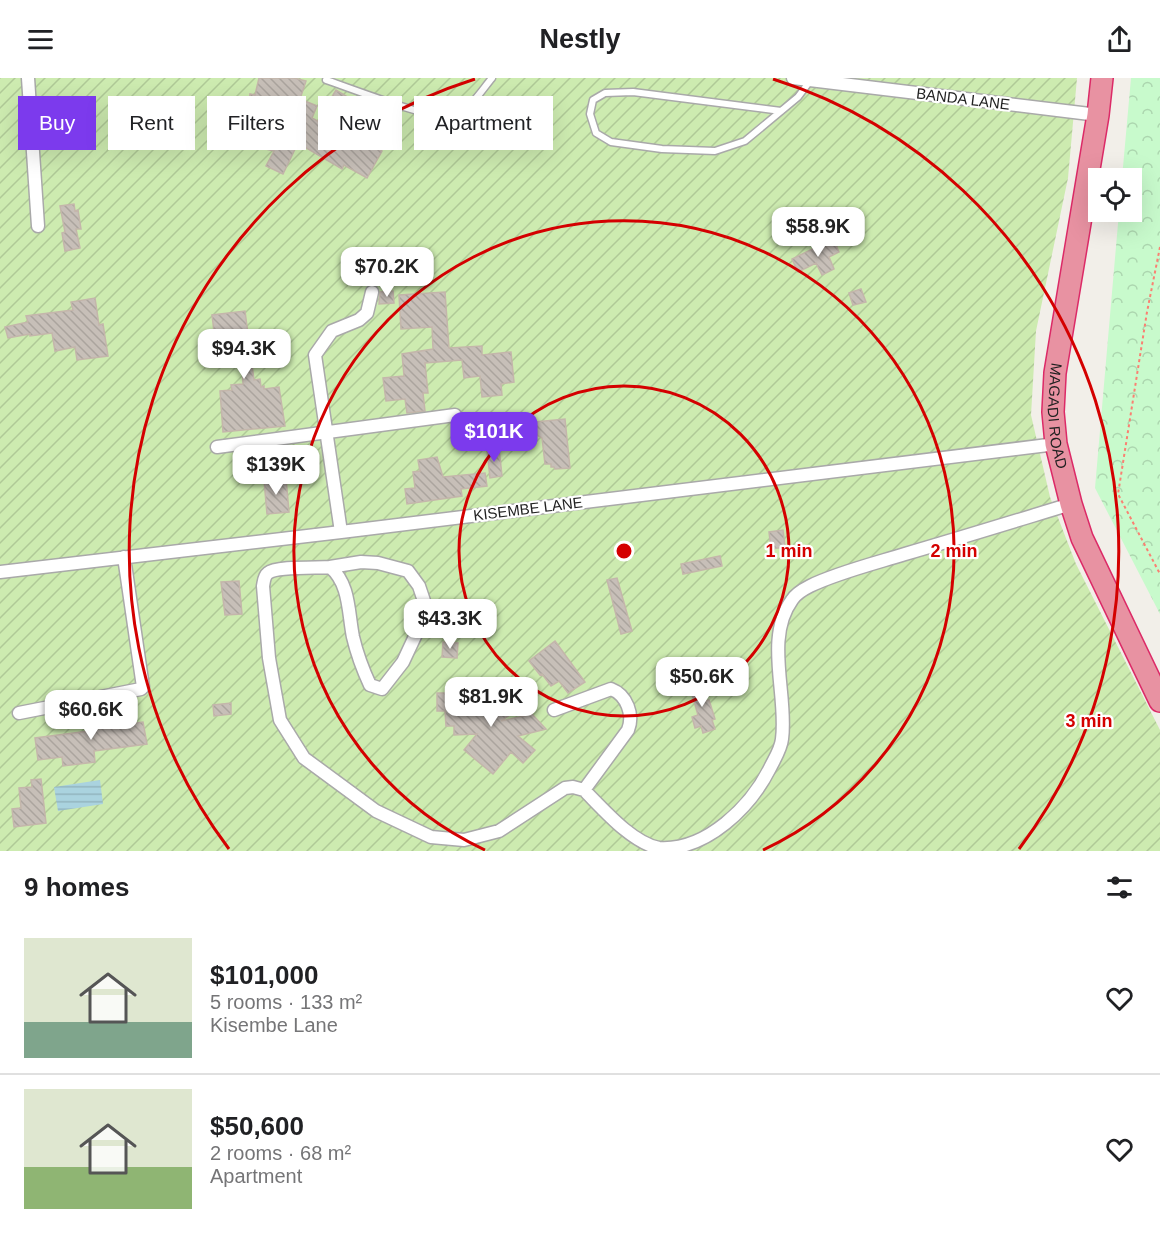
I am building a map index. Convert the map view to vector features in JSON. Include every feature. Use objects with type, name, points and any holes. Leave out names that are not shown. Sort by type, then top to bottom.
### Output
[{"type":"highway","name":"MAGADI ROAD","points":[[1102,78],[1098,115],[1055,373],[1053,412],[1056,444],[1082,538],[1160,701]]},
{"type":"street","points":[[28,78],[38,226]]},
{"type":"street","name":"BANDA LANE","points":[[793,78],[1098,115]]},
{"type":"street","points":[[341,532],[315,355],[332,331],[359,320],[367,313],[372,292]]},
{"type":"street","points":[[218,447],[455,415]]},
{"type":"street","name":"KISEMBE LANE","points":[[0,572],[1056,444]]},
{"type":"street","points":[[330,567],[339,575],[346,593],[353,636],[370,686],[382,689],[403,662],[425,615],[424,601],[419,586],[408,572],[378,563],[361,562],[330,567],[281,568],[269,572],[263,586],[269,658],[280,720],[304,758],[376,811],[431,837],[464,840],[500,831],[565,788],[573,787],[584,790],[637,839],[657,848],[675,849],[706,839],[729,824],[763,783],[781,747],[783,735],[780,637],[783,617],[792,599],[809,586],[868,565],[1071,504]]},
{"type":"street","points":[[19,713],[143,687],[124,557]]},
{"type":"street","points":[[554,710],[611,689],[618,692],[631,713],[628,730],[584,790]]},
{"type":"lane","points":[[326,80],[427,114],[451,116],[467,108],[492,78]]},
{"type":"lane","points":[[781,111],[633,93],[604,93],[593,100],[590,114],[596,133],[611,142],[662,149],[715,151],[745,141],[798,97],[811,80]]},
{"type":"path","points":[[1160,247],[1147,312],[1118,494],[1160,574]]},
{"type":"green space","points":[[0,78],[1077,78],[1068,178],[1036,331],[1031,415],[1050,497],[1076,564],[1160,730],[1160,851],[0,851]]},
{"type":"green space","points":[[1131,78],[1160,78],[1160,614],[1095,488],[1118,222],[1142,222],[1142,168],[1123,168]]},
{"type":"water","points":[[100,780],[103,804],[58,811],[54,787]]},
{"type":"building","points":[[259,78],[294,78],[306,81],[301,96],[250,96],[250,94],[255,95]]},
{"type":"building","points":[[336,90],[346,96],[332,96]]},
{"type":"building","points":[[306,101],[317,106],[312,118],[318,121],[318,150],[382,151],[367,178],[344,165],[342,169],[306,148]]},
{"type":"building","points":[[270,150],[295,150],[283,174],[266,166],[274,151]]},
{"type":"building","points":[[74,204],[75,211],[78,210],[81,229],[76,229],[80,248],[65,251],[62,233],[65,232],[60,206]]},
{"type":"building","points":[[833,239],[839,252],[829,257],[834,269],[822,275],[816,263],[798,272],[792,259]]},
{"type":"building","points":[[861,289],[866,302],[853,305],[849,293]]},
{"type":"building","points":[[393,291],[394,303],[379,304],[380,292]]},
{"type":"building","points":[[445,292],[449,348],[482,346],[482,355],[511,352],[514,382],[501,384],[502,395],[482,397],[480,376],[464,378],[462,360],[425,363],[428,393],[423,393],[425,411],[407,413],[405,399],[386,401],[383,378],[404,376],[402,354],[433,349],[432,327],[401,329],[399,295]]},
{"type":"building","points":[[95,298],[99,325],[103,324],[108,356],[77,360],[75,347],[55,351],[52,333],[8,338],[5,327],[28,322],[26,316],[73,310],[71,302]]},
{"type":"building","points":[[245,311],[254,380],[260,379],[261,387],[264,386],[264,389],[279,387],[285,426],[223,432],[220,391],[232,390],[231,385],[243,384],[242,362],[218,365],[212,315]]},
{"type":"building","points":[[565,419],[570,468],[555,469],[551,467],[551,464],[545,464],[542,438],[537,435],[535,422]]},
{"type":"building","points":[[499,448],[502,476],[490,478],[487,450]]},
{"type":"building","points":[[437,457],[443,477],[485,473],[487,486],[461,489],[462,496],[407,504],[405,489],[415,488],[413,472],[420,471],[418,460]]},
{"type":"building","points":[[286,478],[289,512],[267,514],[264,480]]},
{"type":"building","points":[[783,530],[785,547],[771,549],[769,532]]},
{"type":"building","points":[[720,556],[722,566],[683,574],[681,564]]},
{"type":"building","points":[[617,578],[632,631],[621,634],[607,580]]},
{"type":"building","points":[[239,581],[242,614],[225,615],[221,582]]},
{"type":"building","points":[[555,641],[585,682],[568,693],[559,681],[551,686],[529,661]]},
{"type":"building","points":[[443,642],[458,643],[457,658],[442,657]]},
{"type":"building","points":[[698,678],[705,701],[709,700],[715,719],[712,720],[715,729],[703,733],[701,726],[695,728],[692,717],[698,715],[688,681]]},
{"type":"building","points":[[511,690],[524,705],[501,721],[532,714],[546,729],[518,736],[535,750],[523,763],[511,752],[493,774],[464,750],[477,734],[454,735],[454,726],[446,726],[445,711],[437,711],[437,693],[452,693],[452,705],[475,703],[483,694],[494,705]]},
{"type":"building","points":[[231,703],[231,714],[214,716],[213,705]]},
{"type":"building","points":[[119,714],[121,725],[143,722],[147,744],[94,751],[95,762],[63,766],[62,757],[38,760],[35,738],[89,731],[87,718]]},
{"type":"building","points":[[41,779],[46,823],[14,827],[12,809],[21,808],[19,788],[32,787],[31,780]]}]
